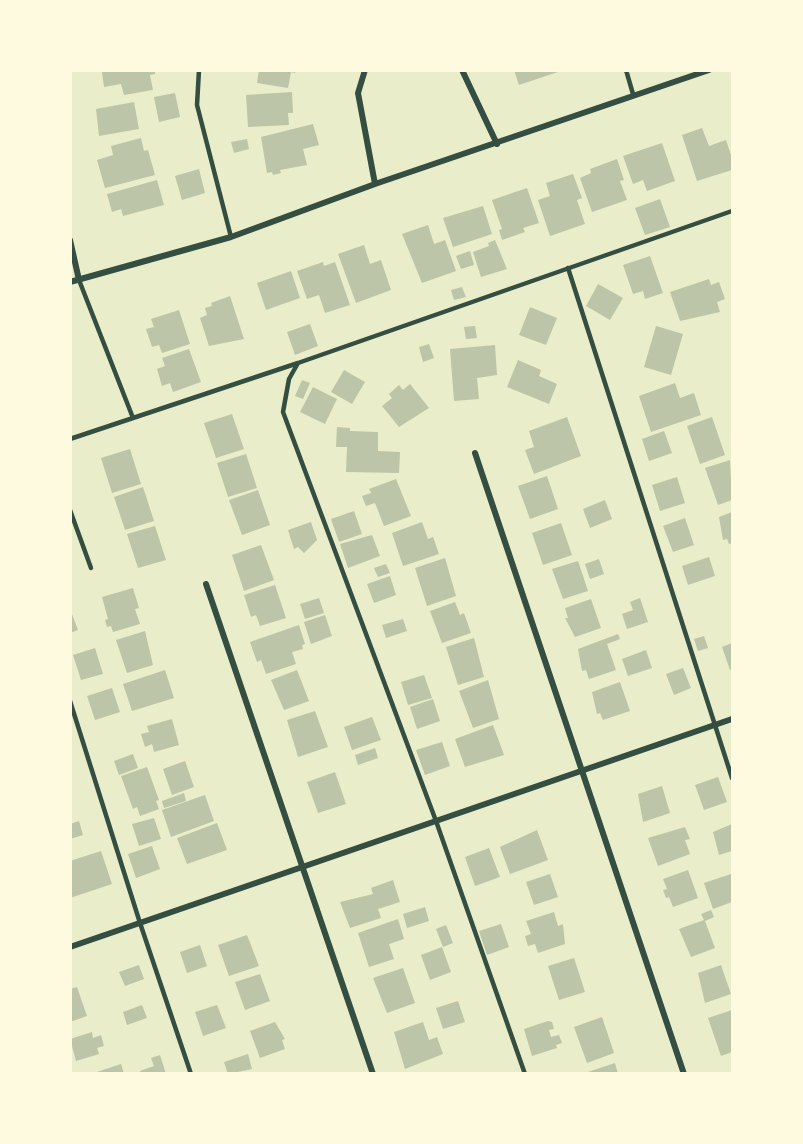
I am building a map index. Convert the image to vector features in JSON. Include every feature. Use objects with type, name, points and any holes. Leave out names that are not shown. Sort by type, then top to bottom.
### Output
[{"type":"street","points":[[365,70],[358,93],[375,184]]},
{"type":"street","points":[[462,70],[497,144]]},
{"type":"street","points":[[70,282],[231,237],[375,184],[497,144],[633,94],[709,70]]},
{"type":"street","points":[[70,240],[79,280]]},
{"type":"street","points":[[475,453],[684,1074]]},
{"type":"street","points":[[206,584],[373,1074]]},
{"type":"street","points":[[70,948],[732,719]]},
{"type":"lane","points":[[199,70],[197,105],[231,237]]},
{"type":"lane","points":[[626,70],[633,94]]},
{"type":"lane","points":[[70,438],[298,363],[732,211]]},
{"type":"lane","points":[[568,268],[732,778]]},
{"type":"lane","points":[[79,280],[133,418]]},
{"type":"lane","points":[[298,363],[289,379],[284,412],[436,821],[525,1074]]},
{"type":"lane","points":[[70,510],[91,568]]},
{"type":"lane","points":[[70,701],[140,924],[191,1074]]},
{"type":"building","points":[[155,70],[155,74],[150,75],[153,90],[124,95],[121,84],[104,87],[102,72]]},
{"type":"building","points":[[259,70],[296,70],[295,73],[291,72],[288,88],[257,83]]},
{"type":"building","points":[[514,70],[561,70],[561,71],[519,85]]},
{"type":"building","points":[[292,92],[293,113],[288,113],[289,125],[248,127],[246,95]]},
{"type":"building","points":[[175,93],[180,117],[159,122],[154,97]]},
{"type":"building","points":[[134,102],[139,129],[99,136],[96,109]]},
{"type":"building","points":[[313,124],[319,145],[303,149],[307,165],[280,170],[281,173],[273,175],[272,172],[267,173],[261,137]]},
{"type":"building","points":[[702,128],[709,146],[726,140],[732,158],[732,170],[697,181],[682,135]]},
{"type":"building","points":[[141,138],[144,151],[148,150],[155,175],[105,188],[97,160],[113,155],[111,146]]},
{"type":"building","points":[[247,139],[249,149],[234,153],[231,142]]},
{"type":"building","points":[[662,143],[675,181],[647,191],[643,180],[633,184],[623,156]]},
{"type":"building","points":[[617,159],[624,180],[620,181],[627,200],[592,212],[580,178],[591,173],[590,169]]},
{"type":"building","points":[[199,169],[205,193],[182,200],[175,176]]},
{"type":"building","points":[[573,174],[582,198],[577,200],[585,224],[550,236],[538,200],[550,196],[546,183]]},
{"type":"building","points":[[157,180],[164,205],[123,216],[121,209],[112,212],[107,194]]},
{"type":"building","points":[[527,188],[539,223],[523,228],[525,232],[502,240],[499,230],[502,229],[492,200]]},
{"type":"building","points":[[660,199],[670,227],[645,235],[635,208]]},
{"type":"building","points":[[483,206],[492,234],[453,247],[443,218]]},
{"type":"building","points":[[428,225],[434,244],[445,240],[456,271],[422,283],[402,234]]},
{"type":"building","points":[[495,240],[507,269],[481,277],[473,252],[489,246],[488,243]]},
{"type":"building","points":[[364,245],[370,264],[381,260],[391,290],[356,303],[338,254]]},
{"type":"building","points":[[470,251],[474,265],[461,269],[456,256]]},
{"type":"building","points":[[650,256],[663,293],[645,299],[643,291],[633,294],[623,265]]},
{"type":"building","points":[[323,262],[324,266],[335,262],[350,305],[325,313],[319,295],[307,299],[297,271]]},
{"type":"building","points":[[291,271],[300,298],[266,310],[257,283]]},
{"type":"building","points":[[709,279],[711,285],[719,282],[725,299],[717,302],[720,312],[680,321],[670,292]]},
{"type":"building","points":[[598,284],[623,298],[610,320],[586,306]]},
{"type":"building","points":[[462,287],[466,297],[454,300],[451,290]]},
{"type":"building","points":[[230,296],[244,339],[209,346],[200,318],[207,315],[205,308],[212,306],[211,303]]},
{"type":"building","points":[[530,307],[557,318],[546,345],[519,335]]},
{"type":"building","points":[[179,310],[190,344],[162,353],[159,345],[152,347],[146,329],[154,327],[151,319]]},
{"type":"building","points":[[310,324],[318,346],[295,355],[287,332]]},
{"type":"building","points":[[475,326],[477,338],[466,339],[464,327]]},
{"type":"building","points":[[656,326],[683,334],[671,375],[644,367]]},
{"type":"building","points":[[429,344],[434,358],[423,362],[419,347]]},
{"type":"building","points":[[495,345],[497,375],[477,378],[479,399],[454,401],[450,349]]},
{"type":"building","points":[[189,349],[201,382],[173,392],[170,383],[162,386],[157,369],[165,366],[162,358]]},
{"type":"building","points":[[518,360],[541,370],[539,376],[557,384],[549,404],[507,387]]},
{"type":"building","points":[[344,370],[365,382],[352,404],[331,392]]},
{"type":"building","points":[[302,380],[310,383],[303,399],[295,396]]},
{"type":"building","points":[[675,383],[680,398],[694,393],[701,415],[651,432],[639,396]]},
{"type":"building","points":[[410,384],[429,408],[399,427],[382,406],[392,398],[389,394],[399,385],[403,390]]},
{"type":"building","points":[[313,387],[337,399],[325,424],[300,412]]},
{"type":"building","points":[[232,414],[244,449],[216,458],[204,423]]},
{"type":"building","points":[[567,417],[581,456],[534,474],[525,450],[534,447],[529,431]]},
{"type":"building","points":[[712,417],[725,455],[700,464],[687,426]]},
{"type":"building","points":[[337,427],[350,428],[350,431],[378,432],[378,451],[400,452],[399,473],[346,472],[347,447],[336,447]]},
{"type":"building","points":[[664,431],[672,453],[649,461],[642,439]]},
{"type":"building","points":[[130,449],[141,484],[112,493],[101,458]]},
{"type":"building","points":[[246,454],[257,488],[228,497],[217,463]]},
{"type":"building","points":[[730,460],[732,500],[718,505],[705,468]]},
{"type":"building","points":[[547,476],[558,509],[530,519],[518,486]]},
{"type":"building","points":[[677,477],[685,503],[660,511],[652,485]]},
{"type":"building","points":[[396,479],[411,516],[384,526],[375,503],[366,506],[362,496],[371,493],[369,489]]},
{"type":"building","points":[[143,487],[154,521],[125,530],[114,497]]},
{"type":"building","points":[[258,490],[270,525],[242,535],[229,500]]},
{"type":"building","points":[[605,500],[612,519],[590,528],[583,509]]},
{"type":"building","points":[[354,511],[362,534],[339,542],[331,519]]},
{"type":"building","points":[[732,512],[732,543],[729,544],[727,539],[723,540],[719,517]]},
{"type":"building","points":[[685,518],[694,545],[673,552],[663,526]]},
{"type":"building","points":[[311,522],[317,540],[304,553],[298,547],[294,549],[288,530]]},
{"type":"building","points":[[422,522],[428,539],[433,537],[439,554],[403,566],[392,533]]},
{"type":"building","points":[[561,523],[572,555],[543,565],[532,533]]},
{"type":"building","points":[[155,526],[166,560],[138,568],[127,534]]},
{"type":"building","points":[[372,535],[380,556],[348,568],[340,544]]},
{"type":"building","points":[[261,545],[274,580],[244,591],[232,555]]},
{"type":"building","points":[[709,557],[715,576],[688,585],[682,566]]},
{"type":"building","points":[[445,558],[456,596],[427,606],[415,568]]},
{"type":"building","points":[[599,559],[604,574],[590,579],[585,564]]},
{"type":"building","points":[[578,561],[588,591],[563,599],[552,569]]},
{"type":"building","points":[[386,564],[390,573],[378,577],[374,568]]},
{"type":"building","points":[[390,576],[396,595],[374,603],[367,584]]},
{"type":"building","points":[[275,585],[286,618],[260,626],[256,615],[251,617],[244,595]]},
{"type":"building","points":[[133,588],[139,608],[135,609],[140,624],[113,632],[111,626],[107,627],[105,620],[108,619],[102,597]]},
{"type":"building","points":[[319,598],[324,613],[305,619],[300,604]]},
{"type":"building","points":[[640,598],[648,622],[627,629],[622,614],[633,610],[630,602]]},
{"type":"building","points":[[591,599],[601,628],[575,637],[565,618],[568,618],[565,608]]},
{"type":"building","points":[[455,602],[460,615],[464,613],[471,633],[442,643],[430,611]]},
{"type":"building","points":[[70,609],[78,630],[70,633]]},
{"type":"building","points":[[325,615],[332,636],[311,644],[304,622]]},
{"type":"building","points":[[403,619],[407,631],[386,638],[382,625]]},
{"type":"building","points":[[299,625],[305,644],[302,645],[303,649],[292,652],[296,664],[266,674],[261,660],[257,662],[250,642]]},
{"type":"building","points":[[145,631],[153,665],[127,673],[116,640]]},
{"type":"building","points":[[618,634],[620,639],[607,644],[616,670],[589,679],[586,670],[582,671],[578,649]]},
{"type":"building","points":[[704,636],[708,648],[698,651],[694,639]]},
{"type":"building","points":[[474,638],[484,677],[458,685],[446,647]]},
{"type":"building","points":[[732,643],[732,669],[730,670],[722,647]]},
{"type":"building","points":[[95,648],[103,674],[81,680],[73,655]]},
{"type":"building","points":[[646,650],[652,668],[628,676],[622,659]]},
{"type":"building","points":[[683,668],[691,688],[674,695],[666,674]]},
{"type":"building","points":[[165,670],[174,698],[132,711],[123,684]]},
{"type":"building","points":[[297,670],[309,701],[284,710],[271,680]]},
{"type":"building","points":[[424,675],[432,698],[408,705],[401,682]]},
{"type":"building","points":[[488,680],[499,719],[473,728],[459,691]]},
{"type":"building","points":[[620,682],[630,711],[603,720],[600,713],[597,714],[592,692]]},
{"type":"building","points":[[112,688],[120,712],[95,720],[87,696]]},
{"type":"building","points":[[433,699],[440,721],[417,729],[410,707]]},
{"type":"building","points":[[315,711],[328,747],[298,757],[287,720]]},
{"type":"building","points":[[372,717],[381,740],[352,750],[344,727]]},
{"type":"building","points":[[172,719],[179,745],[154,752],[152,744],[145,747],[141,734],[149,732],[147,726]]},
{"type":"building","points":[[493,725],[504,755],[465,767],[455,739]]},
{"type":"building","points":[[442,742],[450,766],[425,775],[416,750]]},
{"type":"building","points":[[375,748],[378,758],[358,765],[355,755]]},
{"type":"building","points":[[133,754],[138,768],[119,775],[114,761]]},
{"type":"building","points":[[185,761],[194,787],[172,795],[163,769]]},
{"type":"building","points":[[147,767],[159,800],[156,801],[159,809],[140,816],[137,807],[133,809],[121,776]]},
{"type":"building","points":[[335,772],[346,804],[318,813],[307,782]]},
{"type":"building","points":[[718,777],[727,802],[704,810],[695,785]]},
{"type":"building","points":[[662,786],[670,813],[643,822],[638,794]]},
{"type":"building","points":[[184,793],[186,801],[164,808],[162,801]]},
{"type":"building","points":[[205,795],[214,821],[171,837],[162,810]]},
{"type":"building","points":[[154,818],[161,839],[139,846],[132,824]]},
{"type":"building","points":[[79,821],[83,835],[70,839],[70,824]]},
{"type":"building","points":[[217,823],[227,850],[187,864],[177,838]]},
{"type":"building","points":[[732,824],[732,851],[719,855],[713,832]]},
{"type":"building","points":[[685,827],[690,839],[685,840],[690,854],[658,866],[648,838]]},
{"type":"building","points":[[537,830],[548,860],[510,874],[500,847]]},
{"type":"building","points":[[152,846],[160,869],[136,878],[128,854]]},
{"type":"building","points":[[489,848],[500,877],[475,886],[465,857]]},
{"type":"building","points":[[101,851],[112,884],[70,898],[70,861]]},
{"type":"building","points":[[688,870],[698,898],[673,907],[663,890],[667,889],[663,879]]},
{"type":"building","points":[[550,874],[558,897],[534,905],[526,882]]},
{"type":"building","points":[[731,874],[732,902],[713,909],[704,883]]},
{"type":"building","points":[[393,880],[400,902],[378,909],[381,918],[350,928],[340,902],[373,894],[371,888]]},
{"type":"building","points":[[425,907],[429,921],[407,928],[403,914]]},
{"type":"building","points":[[711,910],[714,917],[705,921],[715,948],[691,957],[679,929],[704,920],[701,914]]},
{"type":"building","points":[[554,912],[558,926],[563,924],[565,944],[538,953],[535,944],[528,946],[525,936],[531,934],[526,921]]},
{"type":"building","points":[[398,919],[404,939],[389,944],[394,959],[369,967],[358,933]]},
{"type":"building","points":[[501,924],[509,947],[487,955],[479,931]]},
{"type":"building","points":[[446,925],[453,943],[443,947],[436,929]]},
{"type":"building","points":[[247,935],[259,966],[229,976],[218,945]]},
{"type":"building","points":[[200,945],[207,966],[187,973],[180,952]]},
{"type":"building","points":[[442,947],[451,972],[430,980],[421,955]]},
{"type":"building","points":[[574,958],[585,992],[559,1000],[548,966]]},
{"type":"building","points":[[139,965],[144,979],[125,986],[119,972]]},
{"type":"building","points":[[721,965],[731,994],[705,1003],[698,973]]},
{"type":"building","points":[[403,968],[415,1003],[387,1013],[373,978]]},
{"type":"building","points":[[260,974],[270,1001],[245,1010],[235,982]]},
{"type":"building","points":[[77,987],[87,1016],[70,1022],[70,989]]},
{"type":"building","points":[[458,1001],[465,1022],[443,1029],[436,1008]]},
{"type":"building","points":[[142,1005],[147,1018],[127,1025],[123,1012]]},
{"type":"building","points":[[217,1005],[226,1028],[203,1036],[195,1012]]},
{"type":"building","points":[[732,1010],[732,1052],[721,1056],[708,1018]]},
{"type":"building","points":[[602,1017],[614,1053],[587,1063],[574,1027]]},
{"type":"building","points":[[548,1021],[552,1022],[554,1029],[549,1030],[551,1037],[559,1035],[562,1043],[556,1045],[557,1048],[532,1056],[524,1029]]},
{"type":"building","points":[[275,1022],[285,1039],[282,1040],[285,1049],[260,1058],[250,1031]]},
{"type":"building","points":[[423,1022],[429,1040],[437,1037],[443,1054],[405,1069],[394,1032]]},
{"type":"building","points":[[92,1032],[93,1038],[101,1035],[104,1046],[97,1048],[99,1054],[76,1061],[70,1039]]},
{"type":"building","points":[[248,1054],[252,1069],[228,1074],[224,1062]]},
{"type":"building","points":[[160,1055],[166,1074],[141,1074],[140,1071],[154,1066],[151,1058]]},
{"type":"building","points":[[615,1063],[618,1074],[585,1074],[585,1073]]},
{"type":"building","points":[[121,1064],[124,1074],[94,1074],[94,1073]]}]
